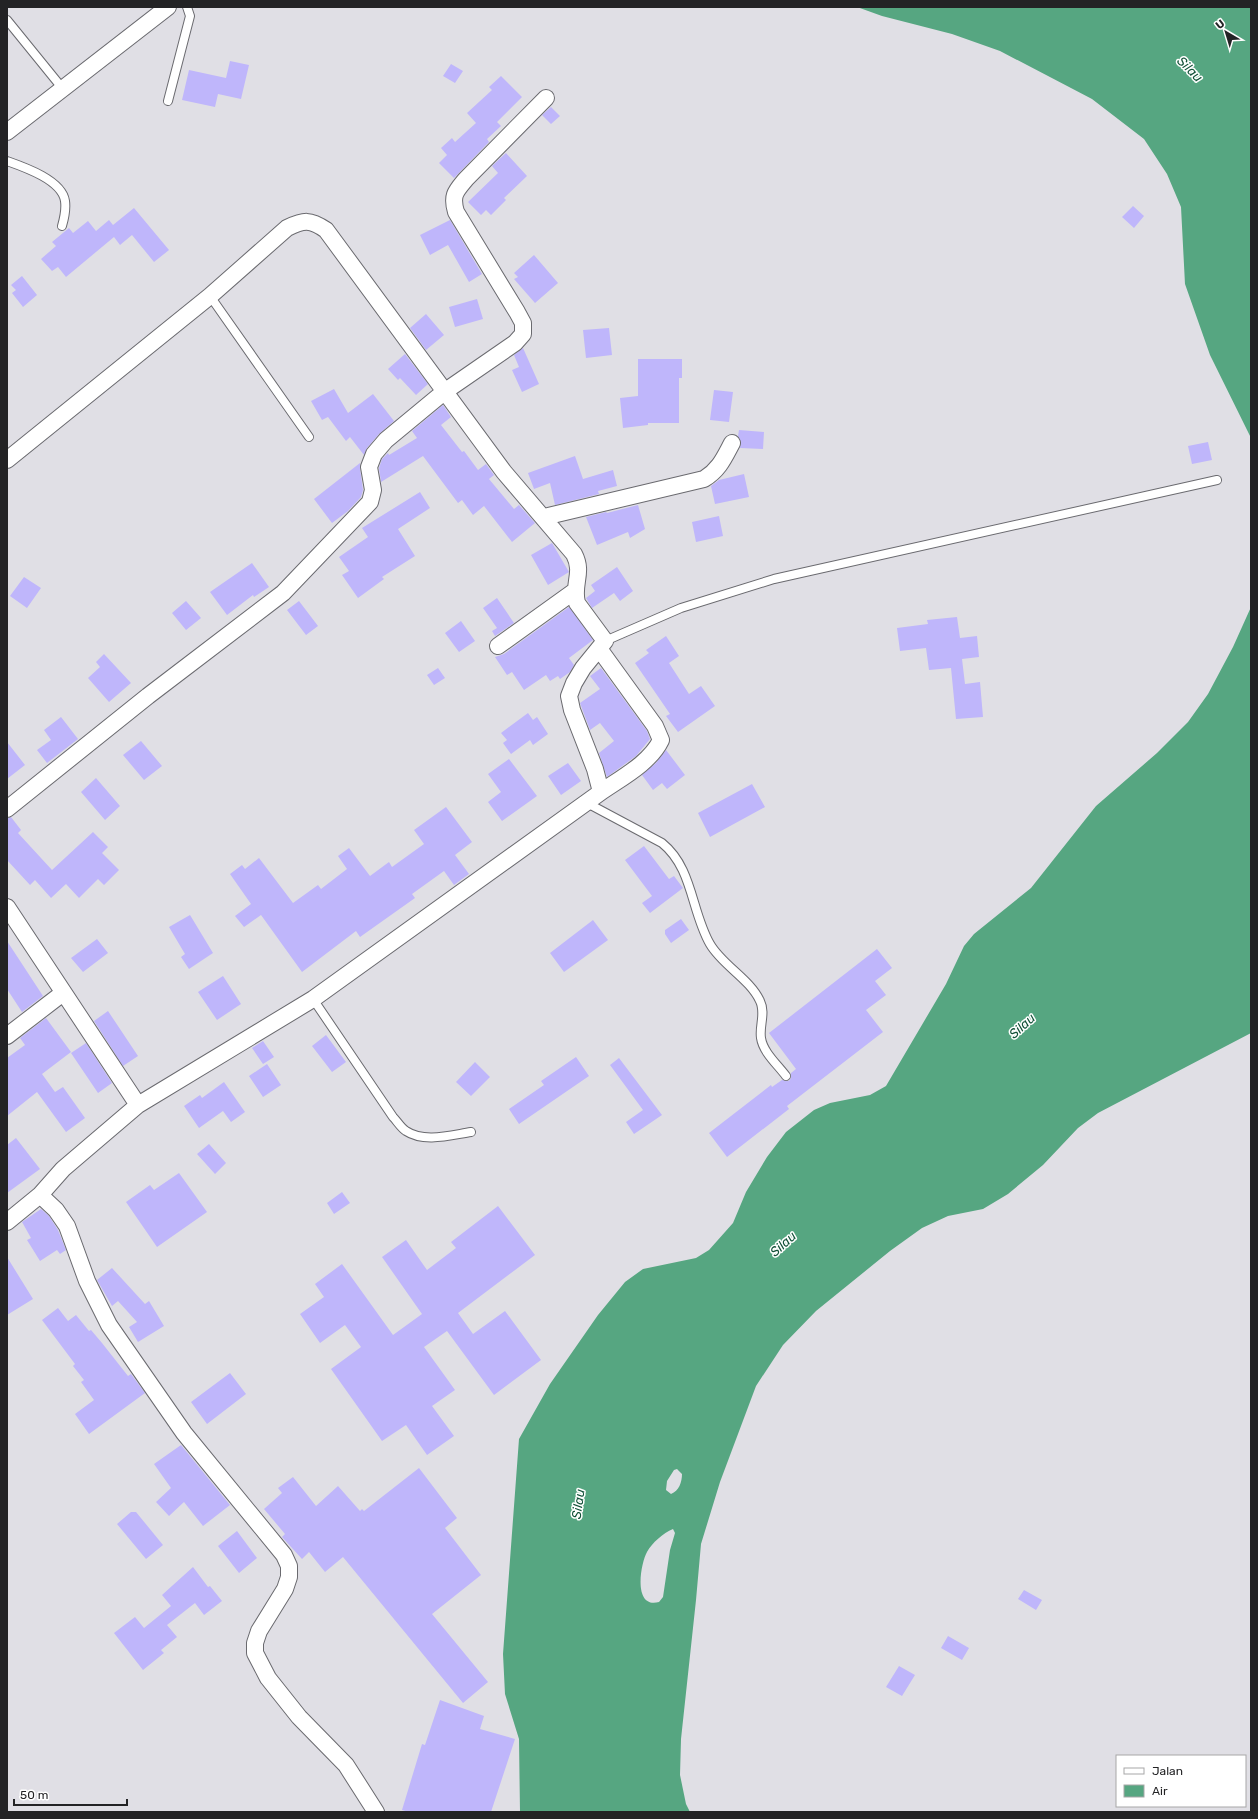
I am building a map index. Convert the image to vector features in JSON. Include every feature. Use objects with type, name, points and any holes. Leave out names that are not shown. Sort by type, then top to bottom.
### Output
[{"type":"street","points":[[7,132],[168,7]]},
{"type":"street","points":[[7,809],[148,696],[283,593],[370,502],[373,490],[369,467],[374,454],[386,440],[444,392],[515,343],[522,334],[523,323],[456,212],[453,202],[454,193],[466,179],[546,98]]},
{"type":"street","points":[[7,460],[210,296],[286,228],[301,221],[315,222],[326,230],[504,472],[544,517],[578,560],[580,567],[576,590],[577,603],[602,646],[655,726],[661,740],[657,748],[639,766],[313,999],[138,1105],[63,1169],[40,1195],[7,1222]]},
{"type":"street","points":[[544,517],[704,479],[714,473],[721,466],[732,443]]},
{"type":"street","points":[[498,646],[576,590]]},
{"type":"street","points":[[601,792],[595,769],[572,710],[569,696],[574,683],[583,668],[602,646]]},
{"type":"street","points":[[7,907],[138,1105]]},
{"type":"street","points":[[7,1036],[63,993]]},
{"type":"street","points":[[40,1195],[56,1210],[67,1226],[87,1281],[109,1325],[184,1433],[284,1555],[289,1566],[289,1577],[285,1589],[259,1631],[255,1643],[255,1653],[268,1678],[299,1717],[346,1766],[376,1812]]},
{"type":"lane","points":[[168,101],[190,16],[187,7]]},
{"type":"lane","points":[[7,20],[64,88]]},
{"type":"lane","points":[[7,161],[20,165],[49,179],[58,189],[65,200],[62,226]]},
{"type":"lane","points":[[210,296],[309,437]]},
{"type":"lane","points":[[602,646],[681,608],[774,579],[1217,480]]},
{"type":"lane","points":[[587,803],[662,843],[673,852],[684,870],[711,945],[761,1002],[763,1016],[761,1037],[765,1050],[786,1076]]},
{"type":"lane","points":[[313,999],[393,1117],[405,1131],[418,1136],[434,1137],[471,1132]]},
{"type":"water","name":"Silau","points":[[857,7],[1251,7],[1251,438],[1210,355],[1185,284],[1181,207],[1167,174],[1144,139],[1092,99],[1000,51],[952,34],[882,16]]},
{"type":"water","name":"Silau","points":[[1251,607],[1251,1033],[1098,1113],[1078,1128],[1043,1165],[1008,1194],[983,1209],[948,1216],[922,1228],[890,1251],[816,1311],[783,1345],[756,1386],[720,1482],[701,1544],[681,1739],[680,1775],[686,1804],[690,1812],[520,1812],[519,1739],[505,1694],[503,1654],[519,1439],[550,1384],[598,1315],[625,1282],[643,1269],[696,1258],[709,1250],[733,1223],[746,1192],[767,1157],[786,1132],[814,1110],[830,1103],[870,1095],[886,1086],[946,984],[964,946],[974,934],[1031,888],[1096,806],[1157,753],[1188,722],[1208,694],[1233,647]],"holes":[[[677,1469],[682,1474],[680,1486],[674,1493],[671,1494],[666,1490],[667,1481],[674,1470]],[[673,1529],[675,1533],[670,1550],[663,1597],[659,1602],[651,1602],[645,1599],[642,1593],[641,1575],[644,1558],[655,1542],[665,1533]]]},
{"type":"building","points":[[230,61],[249,65],[241,99],[218,94],[215,107],[182,100],[189,70],[226,78]]},
{"type":"building","points":[[451,64],[463,71],[455,83],[443,76]]},
{"type":"building","points":[[501,76],[522,97],[497,122],[501,126],[487,139],[489,142],[454,178],[439,163],[447,155],[441,148],[452,138],[455,142],[476,123],[467,113],[492,90],[489,87]]},
{"type":"building","points":[[551,107],[560,116],[551,124],[542,115]]},
{"type":"building","points":[[506,153],[527,176],[504,198],[506,200],[491,215],[486,210],[481,215],[468,202],[498,173],[492,166]]},
{"type":"building","points":[[1133,206],[1144,216],[1134,228],[1122,217]]},
{"type":"building","points":[[134,208],[169,250],[154,262],[132,235],[120,245],[114,237],[66,277],[58,267],[52,271],[41,259],[56,246],[52,242],[69,228],[73,233],[88,221],[96,231],[109,220],[113,225]]},
{"type":"building","points":[[450,220],[482,274],[469,282],[448,245],[430,255],[420,235]]},
{"type":"building","points":[[534,255],[558,283],[535,303],[514,279],[518,277],[514,273]]},
{"type":"building","points":[[22,276],[37,295],[23,307],[12,293],[16,290],[11,285]]},
{"type":"building","points":[[477,299],[483,319],[455,327],[449,307]]},
{"type":"building","points":[[426,314],[444,335],[426,350],[410,328]]},
{"type":"building","points":[[609,328],[612,355],[586,358],[583,330]]},
{"type":"building","points":[[523,348],[539,384],[522,392],[512,370],[519,367],[514,355]]},
{"type":"building","points":[[405,354],[428,384],[416,395],[400,378],[398,380],[388,369]]},
{"type":"building","points":[[638,359],[682,359],[682,378],[679,378],[679,423],[648,423],[648,425],[623,428],[620,398],[638,396]]},
{"type":"building","points":[[334,389],[348,413],[373,394],[394,421],[379,434],[367,448],[364,455],[350,437],[346,441],[328,417],[322,420],[311,401]]},
{"type":"building","points":[[714,390],[733,392],[729,422],[710,420]]},
{"type":"building","points":[[443,405],[451,417],[441,425],[462,452],[464,451],[478,470],[486,464],[494,475],[489,479],[514,509],[519,505],[535,523],[512,542],[484,506],[473,515],[462,500],[458,503],[423,456],[381,482],[379,468],[382,459],[388,453],[389,455],[417,438],[412,431]]},
{"type":"building","points":[[739,430],[764,432],[763,449],[740,448],[741,442],[738,436]]},
{"type":"building","points":[[1208,442],[1212,460],[1192,464],[1188,446]]},
{"type":"building","points":[[575,456],[583,479],[613,470],[617,486],[598,491],[599,494],[555,505],[550,483],[534,489],[528,473]]},
{"type":"building","points":[[360,463],[363,490],[361,497],[348,511],[332,523],[314,499]]},
{"type":"building","points":[[744,474],[749,497],[715,504],[711,486],[719,480]]},
{"type":"building","points":[[420,492],[430,508],[398,529],[415,556],[382,577],[384,579],[358,598],[342,575],[349,571],[339,557],[368,537],[362,528]]},
{"type":"building","points":[[638,505],[645,529],[630,538],[628,532],[597,545],[586,517]]},
{"type":"building","points":[[719,516],[723,536],[696,542],[692,522]]},
{"type":"building","points":[[552,543],[569,572],[548,585],[531,555]]},
{"type":"building","points":[[252,563],[269,587],[254,597],[253,595],[227,615],[210,592]]},
{"type":"building","points":[[617,567],[633,591],[620,601],[614,593],[592,608],[586,598],[595,591],[591,585]]},
{"type":"building","points":[[24,577],[41,588],[27,608],[10,596]]},
{"type":"building","points":[[497,598],[514,623],[495,636],[492,631],[497,628],[483,608]]},
{"type":"building","points":[[186,601],[201,618],[186,630],[172,613]]},
{"type":"building","points":[[299,601],[318,626],[306,635],[287,610]]},
{"type":"building","points":[[569,607],[593,640],[569,658],[574,665],[570,672],[560,679],[558,676],[550,681],[546,675],[524,690],[512,672],[507,675],[495,657],[504,654]]},
{"type":"building","points":[[957,617],[960,638],[977,636],[979,657],[962,659],[965,684],[980,682],[983,717],[956,719],[951,668],[929,670],[926,648],[900,651],[897,628],[928,624],[927,620]]},
{"type":"building","points":[[461,621],[475,641],[459,652],[445,633]]},
{"type":"building","points":[[666,636],[679,656],[669,663],[689,694],[701,686],[715,706],[678,732],[666,716],[670,714],[635,663],[649,653],[646,650]]},
{"type":"building","points":[[104,654],[131,683],[109,702],[88,678],[100,667],[96,662]]},
{"type":"building","points":[[438,668],[445,678],[434,685],[427,675]]},
{"type":"building","points":[[601,668],[647,731],[650,739],[636,756],[607,777],[599,753],[614,741],[600,723],[590,730],[580,703],[600,689],[590,676]]},
{"type":"building","points":[[528,713],[533,720],[537,717],[548,734],[533,745],[530,740],[511,754],[503,743],[507,740],[501,733]]},
{"type":"building","points":[[61,717],[78,739],[47,763],[37,750],[51,740],[44,730]]},
{"type":"building","points":[[141,741],[162,766],[144,780],[123,755]]},
{"type":"building","points":[[7,742],[25,765],[7,779]]},
{"type":"building","points":[[666,750],[685,775],[667,789],[662,783],[653,790],[642,775],[656,763]]},
{"type":"building","points":[[509,759],[537,796],[502,821],[488,802],[501,792],[488,774]]},
{"type":"building","points":[[568,763],[581,781],[561,795],[548,776]]},
{"type":"building","points":[[96,778],[120,806],[105,820],[81,792]]},
{"type":"building","points":[[752,784],[765,807],[710,837],[698,813]]},
{"type":"building","points":[[446,807],[472,842],[455,855],[469,874],[454,885],[444,871],[412,894],[415,898],[360,937],[356,931],[302,972],[261,915],[244,927],[235,916],[251,904],[230,874],[242,865],[245,869],[259,858],[293,903],[318,885],[321,889],[347,869],[338,856],[349,848],[370,876],[389,862],[392,867],[424,844],[414,830]]},
{"type":"building","points":[[11,817],[21,830],[18,833],[52,870],[93,832],[108,847],[102,853],[119,870],[104,885],[98,879],[79,898],[66,884],[51,898],[35,880],[30,885],[7,860],[7,818]]},
{"type":"building","points":[[644,846],[669,879],[674,876],[683,888],[650,913],[642,903],[652,896],[625,860]]},
{"type":"building","points":[[190,915],[213,953],[189,969],[181,957],[185,954],[169,927]]},
{"type":"building","points":[[681,919],[689,930],[671,943],[665,934],[665,930]]},
{"type":"building","points":[[593,920],[608,940],[564,972],[550,953]]},
{"type":"building","points":[[97,939],[108,953],[83,972],[71,958]]},
{"type":"building","points":[[7,941],[43,996],[22,1012],[7,989]]},
{"type":"building","points":[[877,949],[892,968],[875,981],[886,995],[866,1010],[883,1032],[787,1106],[789,1109],[727,1157],[709,1133],[771,1085],[772,1087],[782,1080],[789,1081],[791,1078],[791,1073],[796,1069],[769,1033]]},
{"type":"building","points":[[223,976],[241,1004],[217,1020],[198,992]]},
{"type":"building","points":[[108,1011],[138,1056],[123,1066],[94,1021]]},
{"type":"building","points":[[46,1018],[71,1052],[42,1074],[55,1092],[63,1087],[85,1118],[66,1132],[37,1092],[7,1116],[7,1058],[25,1045],[20,1038]]},
{"type":"building","points":[[326,1035],[346,1062],[332,1072],[312,1046]]},
{"type":"building","points":[[263,1041],[274,1057],[263,1064],[252,1048]]},
{"type":"building","points":[[86,1043],[112,1083],[98,1093],[71,1053]]},
{"type":"building","points":[[576,1057],[589,1076],[519,1124],[509,1109],[544,1085],[541,1081]]},
{"type":"building","points":[[619,1058],[662,1115],[634,1134],[626,1122],[643,1110],[610,1065]]},
{"type":"building","points":[[475,1062],[490,1077],[471,1096],[456,1082]]},
{"type":"building","points":[[267,1064],[281,1085],[263,1097],[249,1076]]},
{"type":"building","points":[[224,1082],[245,1112],[231,1122],[223,1111],[199,1128],[184,1106],[200,1095],[202,1098]]},
{"type":"building","points":[[16,1138],[40,1169],[7,1193],[7,1145]]},
{"type":"building","points":[[209,1144],[226,1163],[215,1174],[197,1154]]},
{"type":"building","points":[[179,1173],[207,1212],[157,1247],[126,1202],[150,1185],[154,1190]]},
{"type":"building","points":[[342,1192],[350,1203],[334,1214],[327,1203]]},
{"type":"building","points":[[498,1206],[535,1255],[458,1313],[473,1334],[505,1311],[541,1360],[494,1395],[447,1331],[424,1347],[455,1390],[432,1406],[454,1436],[427,1455],[406,1425],[382,1441],[331,1369],[361,1347],[345,1325],[320,1343],[300,1314],[324,1297],[315,1284],[342,1264],[393,1335],[422,1314],[382,1257],[406,1240],[427,1270],[456,1248],[451,1242]]},
{"type":"building","points":[[41,1209],[49,1216],[58,1230],[66,1250],[60,1254],[57,1250],[40,1261],[27,1240],[31,1238],[22,1222]]},
{"type":"building","points":[[7,1257],[33,1299],[7,1315]]},
{"type":"building","points":[[112,1268],[145,1304],[149,1301],[164,1326],[138,1342],[129,1327],[137,1322],[118,1301],[112,1306],[97,1280]]},
{"type":"building","points":[[58,1308],[68,1321],[76,1315],[89,1331],[91,1330],[128,1376],[131,1374],[145,1393],[89,1434],[75,1414],[94,1400],[81,1382],[84,1380],[73,1366],[75,1364],[42,1320]]},
{"type":"building","points":[[230,1373],[246,1394],[207,1424],[191,1402]]},
{"type":"building","points":[[181,1445],[230,1505],[203,1526],[184,1502],[169,1516],[156,1502],[171,1488],[154,1464]]},
{"type":"building","points":[[419,1468],[457,1518],[445,1528],[481,1575],[432,1614],[488,1682],[463,1703],[343,1557],[325,1572],[309,1552],[302,1559],[282,1537],[285,1534],[264,1509],[282,1493],[278,1488],[293,1477],[316,1506],[338,1486],[360,1511],[362,1509],[364,1511]]},
{"type":"building","points":[[131,1512],[136,1512],[163,1545],[146,1559],[117,1524]]},
{"type":"building","points":[[237,1531],[257,1558],[239,1573],[218,1546]]},
{"type":"building","points":[[193,1567],[208,1587],[210,1586],[222,1601],[204,1615],[195,1603],[167,1625],[177,1637],[161,1650],[164,1653],[143,1670],[114,1633],[135,1617],[144,1628],[171,1606],[162,1595]]},
{"type":"building","points":[[1024,1590],[1042,1600],[1036,1610],[1018,1599]]},
{"type":"building","points":[[948,1636],[969,1648],[962,1660],[941,1648]]},
{"type":"building","points":[[899,1666],[915,1675],[902,1696],[886,1687]]},
{"type":"building","points":[[440,1700],[484,1716],[480,1729],[515,1739],[491,1812],[409,1812],[402,1810],[422,1744],[425,1745]]}]
